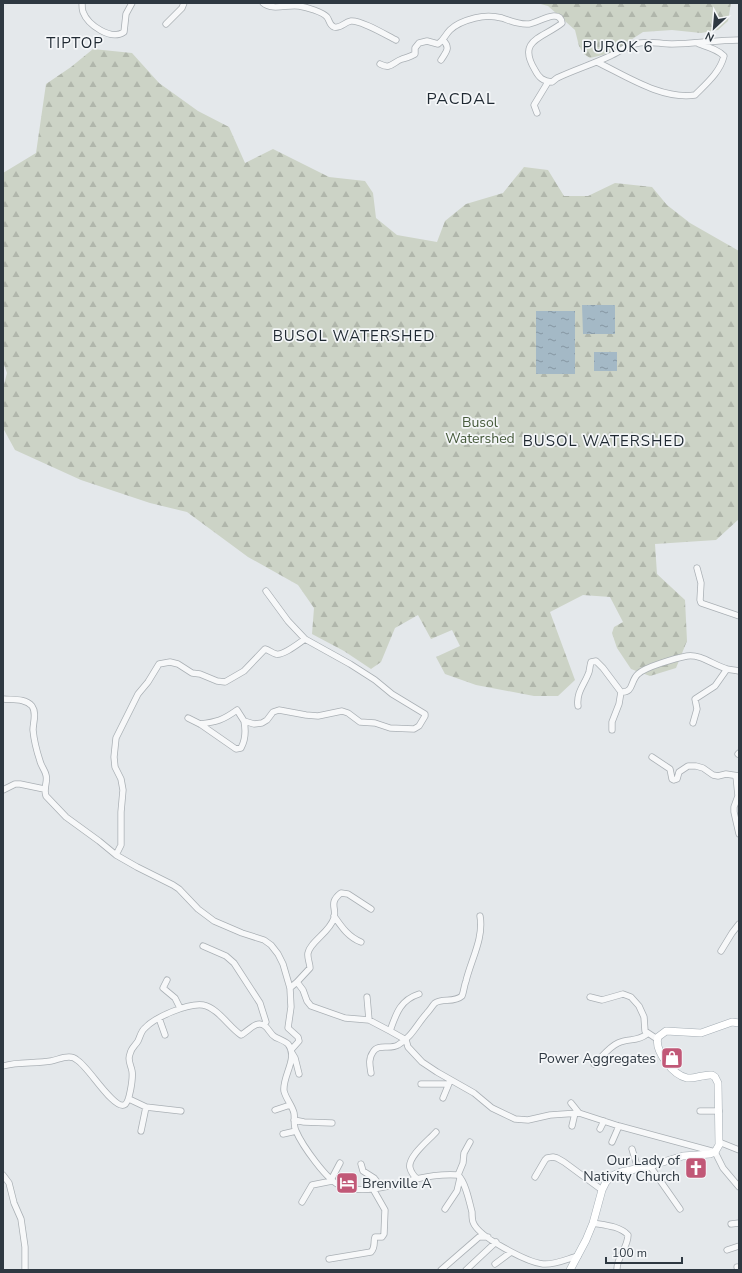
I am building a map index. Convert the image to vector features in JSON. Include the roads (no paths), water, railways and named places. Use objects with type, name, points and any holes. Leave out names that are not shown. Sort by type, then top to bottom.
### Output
[{"type":"main road","points":[[570,1270],[579,1256],[593,1223],[602,1190],[606,1182],[614,1175],[683,1156],[710,1154],[715,1152],[719,1145],[718,1083],[715,1077],[709,1075],[689,1078],[678,1074],[664,1059],[659,1049],[657,1039],[659,1035],[666,1031],[701,1033],[732,1022],[739,1023]]},
{"type":"street","points":[[82,3],[84,15],[96,28],[102,32],[118,34],[124,32],[126,14],[132,3]]},
{"type":"street","points":[[166,24],[182,8],[184,3]]},
{"type":"street","points":[[263,3],[272,7],[303,7],[325,16],[329,20],[330,24],[335,28],[340,27],[350,21],[354,21],[377,30],[396,40]]},
{"type":"street","points":[[380,64],[387,67],[395,64],[402,59],[415,54],[419,43],[427,41],[438,44],[450,30],[475,18],[483,17],[501,18],[515,23],[531,24],[551,16],[560,16],[562,18],[562,23],[557,28],[536,38],[531,44],[529,50],[530,59],[539,78],[548,82],[552,82],[557,78],[613,55],[624,47],[636,43],[648,42],[670,44],[739,40]]},
{"type":"street","points":[[441,60],[448,49],[443,40]]},
{"type":"street","points":[[597,62],[644,85],[665,92],[678,96],[695,94],[716,73],[724,56],[714,49],[694,43]]},
{"type":"street","points":[[537,113],[534,105],[548,82]]},
{"type":"street","points":[[696,568],[701,583],[701,603],[739,616]]},
{"type":"street","points":[[244,721],[254,724],[262,723],[267,720],[273,712],[278,710],[318,716],[342,711],[348,713],[360,722],[390,728],[414,729],[419,726],[425,716],[423,712],[411,706],[350,664],[305,639],[288,622],[266,591]]},
{"type":"street","points":[[116,855],[121,845],[123,790],[121,779],[115,767],[114,758],[116,738],[138,694],[148,682],[159,664],[170,662],[178,664],[192,673],[200,674],[217,681],[224,682],[244,671],[265,649],[276,654],[280,654],[286,652],[305,639]]},
{"type":"street","points":[[621,692],[630,690],[634,678],[641,672],[686,656],[695,656],[727,670],[739,671]]},
{"type":"street","points":[[578,706],[579,694],[589,671],[590,664],[593,661],[596,661],[600,664],[621,692],[619,704],[612,722],[612,730]]},
{"type":"street","points":[[693,723],[697,709],[696,699],[715,686],[727,670]]},
{"type":"street","points":[[3,699],[24,701],[33,707],[33,732],[40,761],[47,780],[44,789],[46,796],[60,812],[116,855],[179,889],[198,909],[214,921],[242,934],[264,940],[271,945],[278,954],[283,964],[290,988],[292,1007],[288,1028],[298,1038],[291,1052],[291,1059],[284,1084],[284,1090],[294,1112],[294,1126],[296,1131],[309,1152],[331,1181],[351,1189],[373,1189],[417,1179],[449,1175],[459,1176]]},
{"type":"street","points":[[188,718],[200,724],[233,748],[238,749],[242,746],[245,740],[246,732],[244,721],[237,710],[225,719],[200,724]]},
{"type":"street","points":[[652,757],[667,766],[673,780],[677,780],[680,772],[688,766],[703,768],[713,775],[718,776],[726,774],[737,776],[738,796],[734,807],[734,812],[739,834]]},
{"type":"street","points":[[3,790],[15,784],[44,789]]},
{"type":"street","points":[[290,988],[310,968],[308,953],[332,922],[334,916],[333,906],[338,895],[341,893],[348,894],[371,909]]},
{"type":"street","points":[[334,916],[346,932],[361,942]]},
{"type":"street","points":[[371,1073],[369,1063],[373,1051],[377,1048],[395,1047],[410,1036],[436,1003],[440,1001],[455,1000],[462,996],[466,980],[472,966],[480,930],[480,916]]},
{"type":"street","points":[[721,951],[739,924]]},
{"type":"street","points":[[203,946],[226,956],[234,963],[260,1003],[266,1022],[264,1025]]},
{"type":"street","points":[[167,980],[163,988],[175,998],[180,1008]]},
{"type":"street","points":[[297,982],[311,1006],[345,1018],[369,1020],[390,1031],[406,1040],[408,1047],[422,1062],[449,1082],[474,1093],[492,1108],[515,1119],[528,1120],[550,1114],[577,1113],[715,1152],[723,1168],[739,1187]]},
{"type":"street","points":[[390,1031],[394,1018],[402,1003],[419,994]]},
{"type":"street","points":[[590,997],[602,1000],[623,994],[631,997],[639,1006],[644,1017],[645,1032],[657,1039]]},
{"type":"street","points":[[367,997],[369,1020]]},
{"type":"street","points":[[3,1066],[16,1063],[52,1061],[70,1057],[77,1059],[83,1064],[105,1092],[122,1106],[125,1105],[129,1099],[132,1071],[129,1055],[144,1028],[159,1018],[180,1008],[190,1005],[203,1005],[224,1018],[235,1031],[241,1034],[259,1024],[264,1025],[271,1034],[288,1044],[295,1058],[299,1074]]},
{"type":"street","points":[[159,1018],[165,1035]]},
{"type":"street","points":[[594,1064],[616,1044],[641,1039],[647,1034]]},
{"type":"street","points":[[421,1084],[449,1082]]},
{"type":"street","points":[[442,1098],[449,1082]]},
{"type":"street","points":[[129,1099],[146,1107],[181,1111]]},
{"type":"street","points":[[571,1103],[577,1113]]},
{"type":"street","points":[[275,1110],[290,1104]]},
{"type":"street","points":[[141,1131],[146,1107]]},
{"type":"street","points":[[700,1111],[719,1112]]},
{"type":"street","points":[[572,1126],[577,1113]]},
{"type":"street","points":[[294,1120],[304,1122],[332,1122]]},
{"type":"street","points":[[600,1129],[604,1121]]},
{"type":"street","points":[[612,1142],[619,1126]]},
{"type":"street","points":[[283,1134],[296,1131]]},
{"type":"street","points":[[417,1179],[410,1167],[410,1161],[436,1132]]},
{"type":"street","points":[[445,1209],[457,1191],[464,1153],[470,1142]]},
{"type":"street","points":[[719,1142],[739,1150]]},
{"type":"street","points":[[632,1149],[638,1168]]},
{"type":"street","points":[[535,1177],[545,1160],[548,1158],[557,1158],[602,1190]]},
{"type":"street","points":[[331,1181],[340,1163]]},
{"type":"street","points":[[361,1164],[363,1171],[374,1178],[380,1187]]},
{"type":"street","points":[[650,1166],[680,1209]]},
{"type":"street","points":[[3,1175],[8,1183],[21,1220],[25,1270]]},
{"type":"street","points":[[459,1176],[468,1197],[473,1221],[477,1228],[490,1238],[524,1259],[543,1264],[564,1261],[579,1256]]},
{"type":"street","points":[[302,1202],[312,1185],[331,1181]]},
{"type":"street","points":[[329,1259],[372,1252],[375,1246],[375,1237],[382,1236],[384,1234],[385,1210],[373,1189]]},
{"type":"street","points":[[593,1223],[617,1228],[628,1235],[626,1245],[617,1265],[617,1270]]},
{"type":"street","points":[[731,1224],[739,1223]]},
{"type":"street","points":[[441,1270],[479,1237],[490,1238]]},
{"type":"street","points":[[466,1270],[496,1242]]},
{"type":"street","points":[[727,1250],[739,1246]]},
{"type":"street","points":[[495,1264],[511,1252]]},
{"type":"water","points":[[582,305],[615,305],[615,334],[583,334]]},
{"type":"water","points":[[536,311],[575,311],[575,374],[536,374]]},
{"type":"water","points":[[594,352],[617,352],[617,371],[594,371]]},
{"type":"place","name":"Power Aggregates","points":[[672,1058]]},
{"type":"place","name":"Our Lady of Nativity Church","points":[[696,1168]]},
{"type":"place","name":"Brenville A","points":[[347,1183]]},
{"type":"district","name":"TIPTOP","points":[[75,43]]},
{"type":"district","name":"PUROK 6","points":[[618,47]]},
{"type":"district","name":"PACDAL","points":[[461,99]]},
{"type":"district","name":"BUSOL WATERSHED","points":[[354,336]]},
{"type":"district","name":"BUSOL WATERSHED","points":[[604,441]]},
{"type":"park label","name":"Busol Watershed","points":[[480,430]]}]
